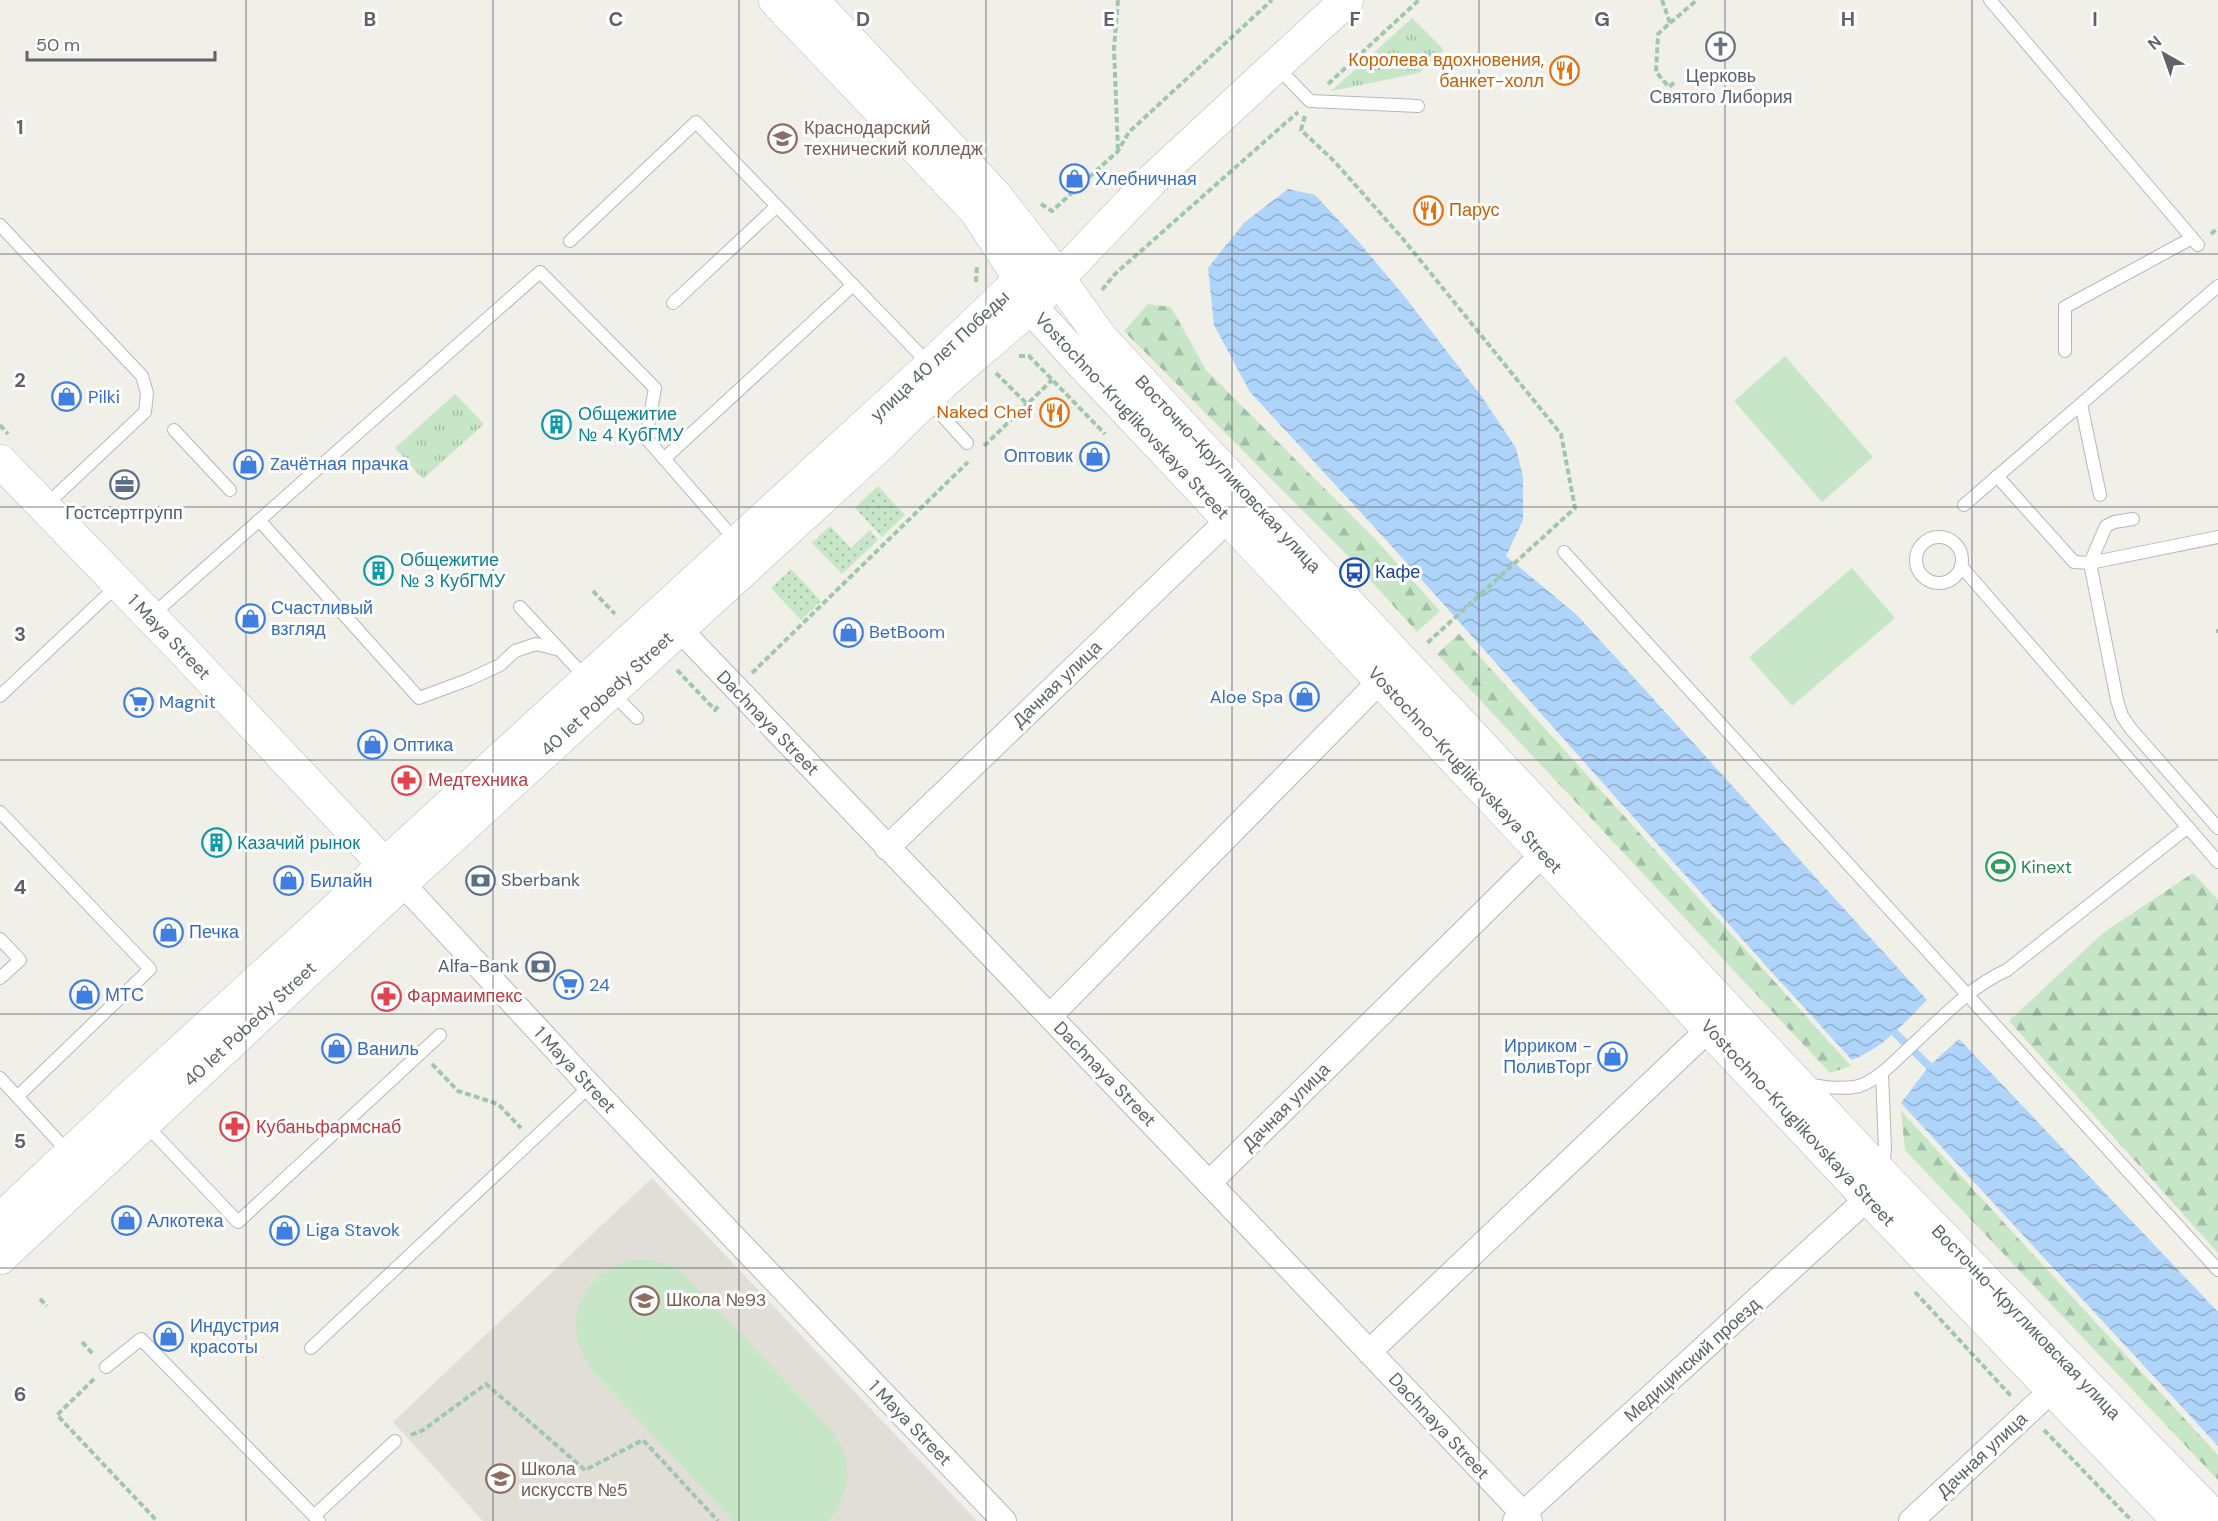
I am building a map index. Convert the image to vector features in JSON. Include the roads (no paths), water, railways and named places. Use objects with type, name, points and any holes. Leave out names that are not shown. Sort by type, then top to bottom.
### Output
[{"type":"main road","name":"Vostochno-Kruglikovskaya Street","points":[[776,0],[976,211],[1039,281],[1228,520],[1709,1029],[1875,1186]]},
{"type":"main road","name":"Vostochno-Kruglikovskaya Street","points":[[812,0],[995,195],[1039,281],[1101,338],[1438,701],[1798,1082],[1875,1186],[2053,1389],[2179,1521]]},
{"type":"main road","name":"улица 40 лет Победы","points":[[599,685],[934,382],[1039,281],[1347,0]]},
{"type":"main road","name":"1 Maya Street","points":[[0,461],[393,874]]},
{"type":"main road","name":"40 let Pobedy Street","points":[[0,1258],[134,1112],[599,685]]},
{"type":"main road","name":"40 let Pobedy Street","points":[[0,1220],[70,1154],[134,1112]]},
{"type":"main road","name":"Восточно-Кругликовская улица","points":[[1875,1186],[2218,1521]]},
{"type":"street","name":"Дачная улица","points":[[887,848],[1228,520]]},
{"type":"street","name":"Dachnaya Street","points":[[670,619],[1369,1352],[1522,1519]]},
{"type":"street","points":[[1050,1016],[1381,680]]},
{"type":"street","name":"Дачная улица","points":[[1209,1183],[1543,854]]},
{"type":"street","name":"1 Maya Street","points":[[393,874],[590,1086],[1004,1521]]},
{"type":"street","points":[[1369,1352],[1709,1029]]},
{"type":"street","name":"Медицинский проезд","points":[[1522,1519],[1875,1186]]},
{"type":"street","name":"Дачная улица","points":[[1911,1521],[2053,1389]]},
{"type":"lane","points":[[1990,0],[2195,241],[2065,307],[2065,351]]},
{"type":"lane","points":[[1275,65],[1310,101],[1418,106]]},
{"type":"lane","points":[[570,241],[696,122],[853,285],[934,382],[967,443]]},
{"type":"lane","points":[[673,303],[777,206]]},
{"type":"lane","points":[[0,225],[142,376],[147,393],[145,412],[44,507]]},
{"type":"lane","points":[[150,617],[540,272],[655,388],[646,438],[746,552]]},
{"type":"lane","points":[[663,459],[853,285]]},
{"type":"lane","points":[[1965,505],[2218,286]]},
{"type":"lane","points":[[2081,404],[2100,495]]},
{"type":"lane","points":[[174,430],[230,490]]},
{"type":"lane","points":[[1997,476],[2074,562],[2090,563],[2218,537]]},
{"type":"lane","points":[[2133,519],[2114,522],[2106,526],[2090,563],[2117,700],[2122,716],[2131,729],[2218,828]]},
{"type":"lane","points":[[259,520],[419,698],[500,665],[515,651],[536,644],[560,650]]},
{"type":"lane","points":[[1564,552],[2218,1270]]},
{"type":"lane","points":[[1961,566],[2218,862]]},
{"type":"lane","points":[[0,696],[119,584]]},
{"type":"lane","points":[[520,607],[560,650],[637,718]]},
{"type":"lane","points":[[0,812],[150,969],[18,1096]]},
{"type":"lane","points":[[1798,1082],[1827,1087],[1856,1087],[1882,1073],[1967,995],[1992,976],[2007,970],[2187,827]]},
{"type":"lane","points":[[0,939],[20,960],[0,978]]},
{"type":"lane","points":[[134,1112],[238,1222],[440,1035]]},
{"type":"lane","points":[[1875,1186],[1885,1149],[1882,1073]]},
{"type":"lane","points":[[0,1078],[70,1154]]},
{"type":"lane","points":[[311,1348],[590,1086]]},
{"type":"lane","points":[[106,1367],[141,1339],[317,1518],[395,1441]]},
{"type":"water","points":[[1288,189],[1315,195],[1358,241],[1405,297],[1482,397],[1516,448],[1523,477],[1523,520],[1506,556],[1577,615],[1927,1000],[1874,1049],[1852,1060],[1387,541],[1250,392],[1214,325],[1208,268],[1244,223]]},
{"type":"water","points":[[1959,1039],[2218,1312],[2218,1446],[1901,1103],[1929,1066]]},
{"type":"waterway","points":[[1895,1033],[1929,1066]]},
{"type":"place","name":"Церковь Святого Либория","points":[[1721,47]]},
{"type":"place","name":"Королева вдохновения, банкет-холл","points":[[1565,70]]},
{"type":"place","name":"Краснодарский технический колледж","points":[[783,138]]},
{"type":"place","name":"Хлебничная","points":[[1074,179]]},
{"type":"place","name":"Парус","points":[[1428,210]]},
{"type":"place","name":"Pilki","points":[[67,397]]},
{"type":"place","name":"Naked Chef","points":[[1054,412]]},
{"type":"place","name":"Общежитие № 4 КубГМУ","points":[[557,424]]},
{"type":"place","name":"Оптовик","points":[[1094,456]]},
{"type":"place","name":"Zачётная прачка","points":[[249,464]]},
{"type":"place","name":"Гостсертгрупп","points":[[124,484]]},
{"type":"place","name":"Общежитие № 3 КубГМУ","points":[[379,570]]},
{"type":"place","name":"Кафе","points":[[1354,572]]},
{"type":"place","name":"Счастливый взгляд","points":[[250,618]]},
{"type":"place","name":"BetBoom","points":[[848,632]]},
{"type":"place","name":"Aloe Spa","points":[[1304,697]]},
{"type":"place","name":"Magnit","points":[[138,702]]},
{"type":"place","name":"Оптика","points":[[372,745]]},
{"type":"place","name":"Медтехника","points":[[407,780]]},
{"type":"place","name":"Казачий рынок","points":[[216,843]]},
{"type":"place","name":"Kinext","points":[[2000,867]]},
{"type":"place","name":"Sberbank","points":[[480,880]]},
{"type":"place","name":"Билайн","points":[[289,881]]},
{"type":"place","name":"Печка","points":[[168,932]]},
{"type":"place","name":"Alfa-Bank","points":[[540,966]]},
{"type":"place","name":"24","points":[[568,985]]},
{"type":"place","name":"МТС","points":[[84,995]]},
{"type":"place","name":"Фармаимпекс","points":[[386,996]]},
{"type":"place","name":"Ваниль","points":[[336,1049]]},
{"type":"place","name":"Ирриком - ПоливТорг","points":[[1613,1056]]},
{"type":"place","name":"Кубаньфармснаб","points":[[235,1127]]},
{"type":"place","name":"Алкотека","points":[[126,1221]]},
{"type":"place","name":"Liga Stavok","points":[[285,1230]]},
{"type":"place","name":"Школа №93","points":[[645,1300]]},
{"type":"place","name":"Индустрия красоты","points":[[169,1336]]},
{"type":"place","name":"Школа искусств №5","points":[[500,1479]]}]
